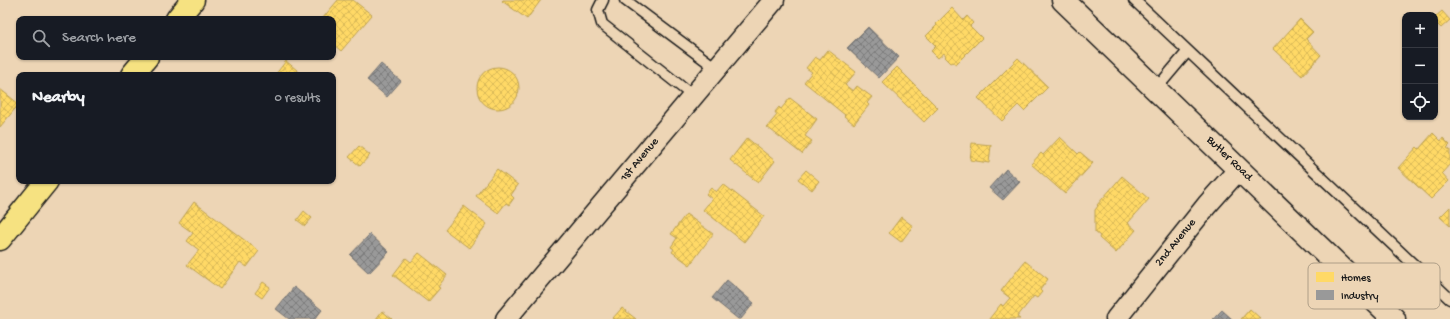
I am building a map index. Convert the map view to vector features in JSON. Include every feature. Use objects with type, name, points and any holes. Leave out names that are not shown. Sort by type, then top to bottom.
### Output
[{"type":"main road","points":[[180,16],[193,0]]},
{"type":"main road","name":"Butler Road","points":[[1063,0],[1336,263]]},
{"type":"main road","points":[[134,72],[144,60]]},
{"type":"main road","points":[[0,239],[45,184]]},
{"type":"main road","name":"Butler Road","points":[[1384,309],[1394,319]]},
{"type":"street","name":"1st Avenue","points":[[506,319],[774,0]]},
{"type":"street","name":"2nd Avenue","points":[[1116,319],[1207,205],[1239,169]]},
{"type":"lane","points":[[603,0],[598,10],[602,24],[693,96]]},
{"type":"lane","points":[[625,0],[716,68]]},
{"type":"lane","points":[[1134,0],[1412,263]]},
{"type":"lane","points":[[1156,89],[1188,51]]},
{"type":"lane","points":[[1440,290],[1450,299]]},
{"type":"building: Homes","points":[[338,0],[353,0],[372,15],[341,51],[336,47],[336,16],[325,16]]},
{"type":"building: Homes","points":[[541,0],[527,19],[502,1]]},
{"type":"building: Homes","points":[[952,8],[963,20],[967,16],[973,23],[970,26],[982,38],[956,64],[953,62],[951,63],[945,57],[946,56],[944,53],[938,58],[931,51],[936,46],[926,36]]},
{"type":"building: Homes","points":[[1442,11],[1450,20],[1441,28],[1438,25],[1438,14]]},
{"type":"building: Homes","points":[[1300,19],[1313,32],[1306,39],[1321,55],[1302,76],[1273,49]]},
{"type":"building: Homes","points":[[828,50],[856,72],[845,85],[853,91],[857,86],[872,97],[867,103],[869,105],[854,124],[804,82],[812,72],[806,68],[815,57],[820,60]]},
{"type":"building: Homes","points":[[1018,58],[1048,87],[1024,111],[1018,105],[1002,121],[978,98]]},
{"type":"building: Homes","points":[[286,61],[299,72],[277,72]]},
{"type":"building: Homes","points":[[494,67],[502,67],[510,70],[516,76],[519,88],[516,100],[510,106],[502,109],[494,109],[486,106],[480,100],[477,92],[477,84],[480,76],[486,70]]},
{"type":"building: Homes","points":[[897,67],[938,108],[924,122],[882,82]]},
{"type":"building: Homes","points":[[0,89],[16,102],[16,108],[0,127]]},
{"type":"building: Homes","points":[[790,98],[817,119],[805,136],[812,141],[802,154],[767,127],[777,115],[775,112],[779,107],[781,109]]},
{"type":"building: Homes","points":[[1433,133],[1441,141],[1443,138],[1450,145],[1447,148],[1450,150],[1450,164],[1442,173],[1449,181],[1431,199],[1398,168],[1417,147],[1419,149]]},
{"type":"building: Homes","points":[[1060,137],[1078,154],[1080,152],[1093,163],[1065,194],[1031,164],[1041,153],[1043,155]]},
{"type":"building: Homes","points":[[747,138],[775,161],[758,183],[730,160]]},
{"type":"building: Homes","points":[[972,143],[991,145],[989,163],[970,160]]},
{"type":"building: Homes","points":[[359,146],[370,155],[360,166],[349,157]]},
{"type":"building: Homes","points":[[497,169],[518,185],[511,195],[514,198],[509,205],[506,203],[498,213],[476,196]]},
{"type":"building: Homes","points":[[806,170],[819,181],[812,190],[798,179]]},
{"type":"building: Homes","points":[[1122,176],[1149,199],[1128,223],[1136,230],[1116,253],[1099,238],[1100,236],[1095,232],[1095,210],[1098,206],[1097,205]]},
{"type":"building: Homes","points":[[723,184],[764,216],[744,242],[703,210],[712,199],[706,194],[711,188],[716,192]]},
{"type":"building: Homes","points":[[194,202],[259,251],[247,267],[240,262],[220,289],[187,265],[199,250],[187,241],[193,233],[179,223]]},
{"type":"building: Homes","points":[[464,206],[487,224],[469,248],[445,230]]},
{"type":"building: Homes","points":[[1450,207],[1450,226],[1440,217]]},
{"type":"building: Homes","points":[[304,211],[312,218],[305,226],[297,220]]},
{"type":"building: Homes","points":[[686,214],[713,234],[690,265],[672,252],[674,249],[671,247],[677,238],[671,234]]},
{"type":"building: Homes","points":[[901,217],[913,226],[901,242],[889,233]]},
{"type":"building: Homes","points":[[419,253],[447,275],[438,287],[440,288],[428,302],[393,275],[406,258],[411,262]]},
{"type":"building: Homes","points":[[1025,261],[1048,279],[1040,290],[1042,292],[1037,298],[1034,296],[1017,317],[1020,319],[989,319],[1001,304],[1003,306],[1010,298],[1001,291]]},
{"type":"building: Homes","points":[[263,282],[270,287],[262,298],[255,293]]},
{"type":"building: Homes","points":[[622,308],[636,319],[612,319]]},
{"type":"building: Homes","points":[[1250,309],[1261,319],[1241,319]]},
{"type":"building: Homes","points":[[382,311],[392,319],[376,319]]},
{"type":"building: Industry","points":[[868,27],[899,57],[879,78],[847,48]]},
{"type":"building: Industry","points":[[381,64],[401,81],[387,97],[367,80]]},
{"type":"building: Industry","points":[[1006,169],[1020,182],[1003,200],[989,188]]},
{"type":"building: Industry","points":[[370,234],[389,252],[369,273],[350,255]]},
{"type":"building: Industry","points":[[727,280],[754,303],[741,319],[738,319],[712,298]]},
{"type":"building: Industry","points":[[294,287],[322,310],[315,319],[289,319],[276,309]]},
{"type":"building: Industry","points":[[1222,310],[1232,319],[1213,319]]}]
